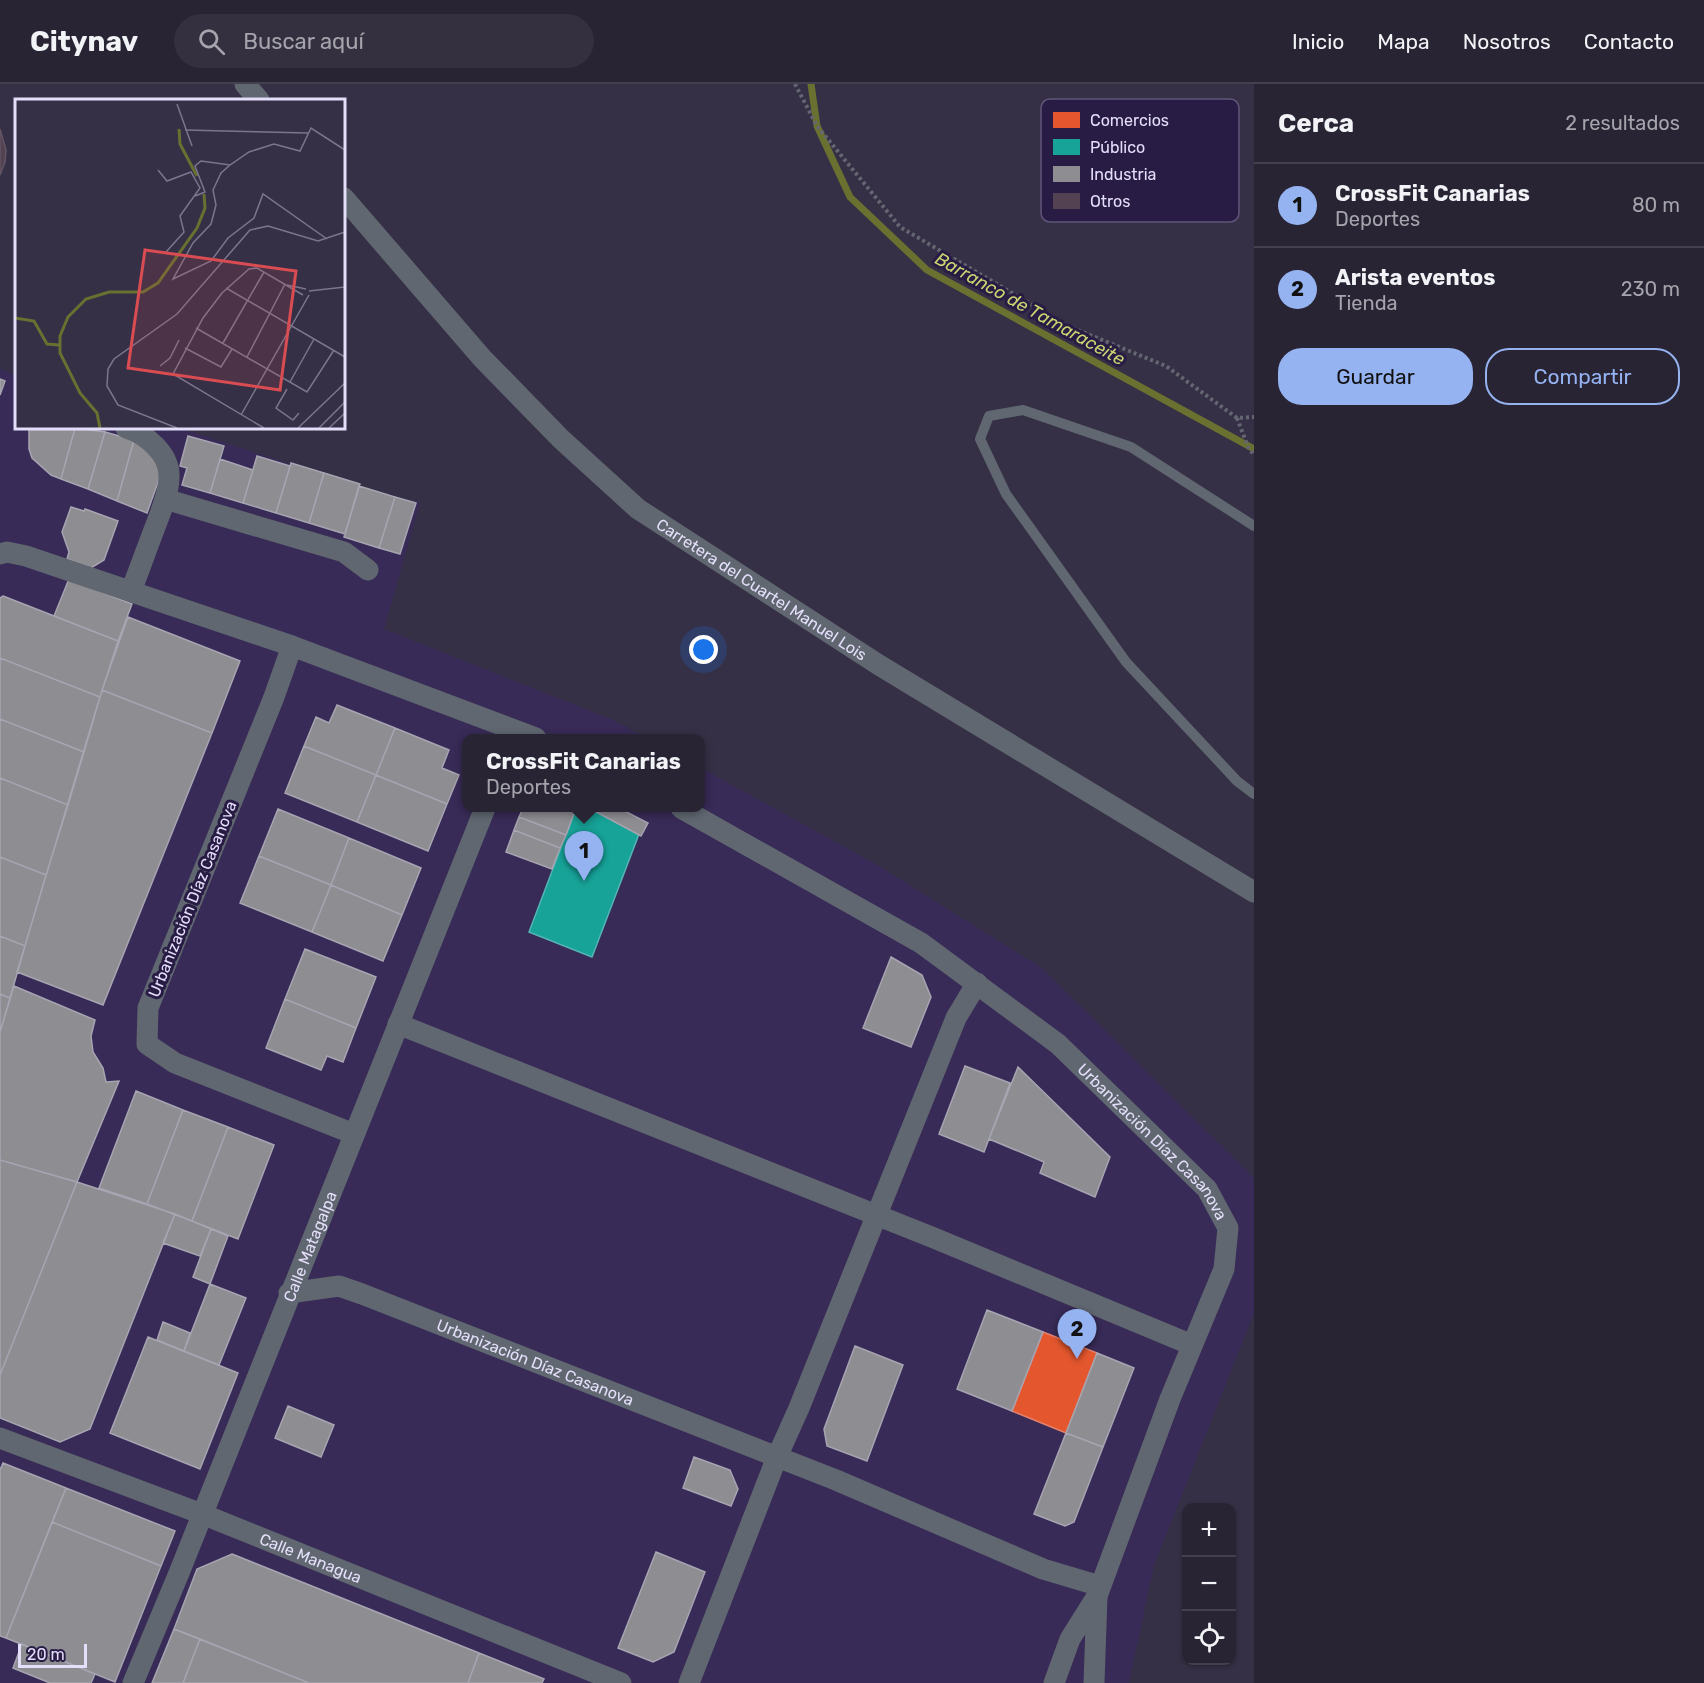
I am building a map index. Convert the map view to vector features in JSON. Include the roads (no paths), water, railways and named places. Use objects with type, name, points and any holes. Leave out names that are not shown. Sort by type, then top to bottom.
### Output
[{"type":"street","points":[[245,84],[258,99]]},
{"type":"street","name":"Carretera del Cuartel Manuel Lois","points":[[345,199],[482,358],[561,439],[638,509],[879,665],[1254,891]]},
{"type":"street","points":[[130,429],[148,438],[165,461],[170,476],[165,499],[131,591]]},
{"type":"street","points":[[165,499],[344,552],[368,570]]},
{"type":"street","points":[[0,554],[7,552],[26,555],[292,646],[514,734]]},
{"type":"street","name":"Urbanización Díaz Casanova","points":[[292,646],[274,697],[148,1008],[147,1044],[175,1063],[354,1134]]},
{"type":"street","name":"Calle Matagalpa","points":[[133,1683],[483,812]]},
{"type":"street","name":"Urbanización Díaz Casanova","points":[[690,812],[921,943],[1058,1044],[1207,1189],[1228,1228],[1224,1269],[1170,1399],[1098,1591],[1070,1639],[1054,1683]]},
{"type":"street","points":[[689,1683],[875,1215],[956,1018],[976,983]]},
{"type":"street","points":[[398,1024],[1192,1345]]},
{"type":"street","name":"Urbanización Díaz Casanova","points":[[289,1293],[339,1286],[362,1294],[777,1457],[1098,1591]]},
{"type":"street","name":"Calle Managua","points":[[0,1438],[202,1514],[621,1683]]},
{"type":"street","name":"Urbanización Díaz Casanova","points":[[1094,1683],[1098,1591]]},
{"type":"lane","points":[[1254,526],[1131,447],[1023,410],[989,416],[980,439],[1006,494],[1126,662],[1237,781],[1254,794]]},
{"type":"waterway","name":"Barranco de Tamaraceite","points":[[811,84],[817,126],[850,197],[927,270],[1254,449]]},
{"type":"place","name":"CrossFit Canarias","points":[[584,881]]},
{"type":"place","name":"Arista eventos","points":[[1077,1359]]}]
